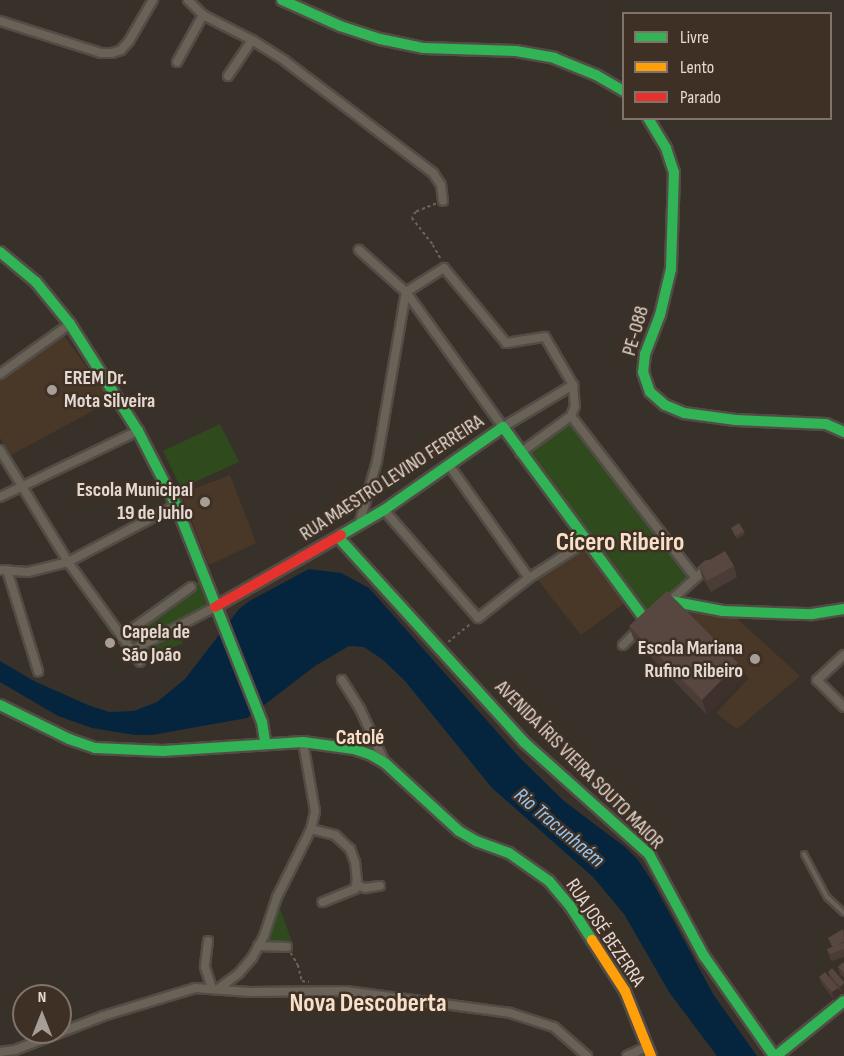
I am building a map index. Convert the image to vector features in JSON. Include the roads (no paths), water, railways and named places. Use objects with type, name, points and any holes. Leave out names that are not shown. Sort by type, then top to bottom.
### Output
[{"type":"street","points":[[0,21],[101,53],[112,53],[121,50],[129,41],[153,0]]},
{"type":"street","points":[[188,0],[203,15],[252,40],[285,61],[433,173],[441,184],[443,201]]},
{"type":"street","points":[[282,0],[340,26],[380,39],[424,48],[516,51],[554,58],[596,75],[622,89]]},
{"type":"street","points":[[177,62],[203,15]]},
{"type":"street","points":[[228,76],[252,40]]},
{"type":"street","name":"PE-088","points":[[649,120],[666,148],[674,172],[671,269],[660,315],[645,354],[644,372],[650,392],[665,405],[684,413],[735,420],[826,424],[844,432]]},
{"type":"street","points":[[359,250],[406,292],[504,427],[573,385]]},
{"type":"street","points":[[0,252],[36,282],[70,324],[138,431],[176,505],[262,722],[265,742]]},
{"type":"street","points":[[359,525],[377,461],[406,292],[444,268],[506,344],[545,337],[573,385],[574,406],[571,416],[520,453]]},
{"type":"street","points":[[0,374],[70,324]]},
{"type":"street","points":[[571,416],[695,577]]},
{"type":"street","name":"RUA MAESTRO LEVINO FERREIRA","points":[[217,611],[384,510],[504,427],[520,453],[587,541],[659,612]]},
{"type":"street","points":[[0,497],[138,431]]},
{"type":"street","points":[[0,450],[68,562],[140,662]]},
{"type":"street","points":[[449,465],[529,578]]},
{"type":"street","points":[[38,672],[3,570],[28,572],[68,562],[176,505]]},
{"type":"street","points":[[384,510],[478,618],[529,578],[587,541]]},
{"type":"street","name":"AVENIDA ÍRIS VIEIRA SOUTO MAIOR","points":[[339,538],[524,741],[649,854],[704,956],[775,1056]]},
{"type":"street","points":[[623,645],[695,577],[721,557]]},
{"type":"street","points":[[121,637],[191,587]]},
{"type":"street","points":[[659,612],[723,611],[812,614],[844,609]]},
{"type":"street","points":[[132,651],[217,611]]},
{"type":"street","points":[[844,655],[817,680],[844,707]]},
{"type":"street","points":[[342,680],[360,709],[385,763]]},
{"type":"street","name":"RUA JOSÉ BEZERRA","points":[[0,705],[69,739],[95,748],[164,752],[265,742],[303,741],[354,749],[385,763],[459,831],[476,841],[508,853],[549,881],[570,906],[625,991],[649,1051]]},
{"type":"street","points":[[215,989],[244,968],[258,946],[277,897],[311,829],[315,811],[303,741]]},
{"type":"street","points":[[311,829],[327,831],[350,849],[355,862],[357,885],[348,894],[323,902]]},
{"type":"street","points":[[357,885],[366,888],[380,886]]},
{"type":"street","points":[[208,941],[205,967],[215,989]]},
{"type":"street","points":[[258,946],[287,947]]},
{"type":"street","points":[[0,1052],[15,1050],[148,1002],[195,988],[250,992],[346,991],[510,1013],[554,1027],[587,1056]]},
{"type":"street","points":[[775,1056],[844,1001]]},
{"type":"street","points":[[627,1056],[649,1051]]},
{"type":"lane","points":[[804,854],[827,897],[844,913]]},
{"type":"water","name":"Rio Tracunhaém","points":[[309,569],[341,573],[369,588],[522,760],[564,801],[625,847],[638,860],[652,881],[713,994],[757,1056],[717,1056],[669,992],[624,914],[593,877],[492,788],[405,681],[382,659],[364,647],[349,646],[315,666],[247,718],[152,735],[135,735],[92,728],[58,716],[0,682],[0,661],[34,681],[88,705],[109,712],[134,711],[157,702],[185,679],[239,609],[251,600]]},
{"type":"place","name":"EREM Dr. Mota Silveira","points":[[52,390]]},
{"type":"place","name":"Escola Municipal 19 de Juhlo","points":[[205,502]]},
{"type":"place","name":"Capela de São João","points":[[110,643]]},
{"type":"place","name":"Escola Mariana Rufino Ribeiro","points":[[755,659]]},
{"type":"district","name":"Cícero Ribeiro","points":[[620,543]]},
{"type":"district","name":"Catolé","points":[[360,738]]},
{"type":"district","name":"Nova Descoberta","points":[[368,1004]]}]
